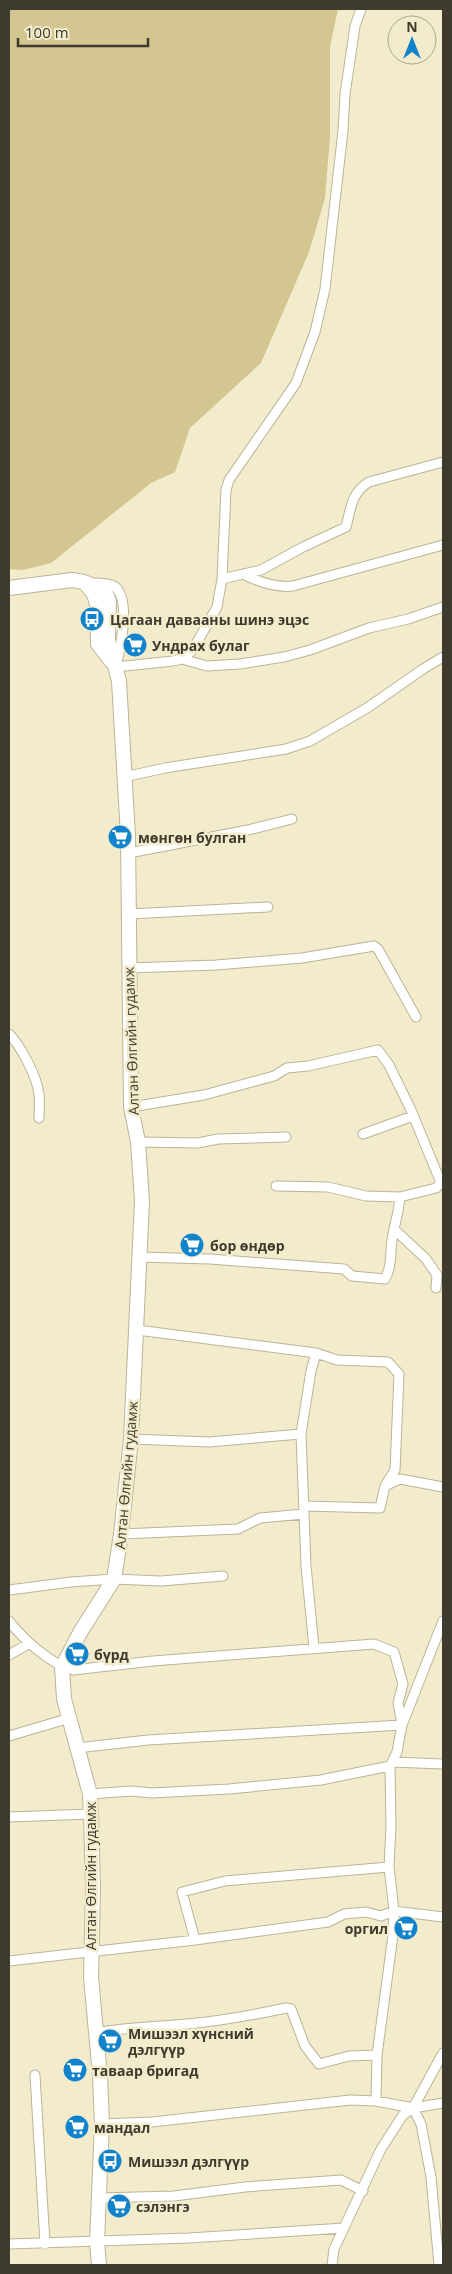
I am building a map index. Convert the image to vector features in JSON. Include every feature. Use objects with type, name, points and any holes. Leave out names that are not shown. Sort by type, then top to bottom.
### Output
[{"type":"main road","points":[[9,588],[72,580],[84,582]]},
{"type":"main road","name":"Алтан Өлгийн гудамж","points":[[84,582],[94,594],[97,604],[98,644],[116,667],[119,681],[128,853],[131,1107],[138,1142],[142,1200],[131,1439],[121,1534],[114,1579],[81,1631],[62,1667],[64,1699],[90,1794],[93,1888],[91,1953],[102,2124],[97,2242],[99,2265]]},
{"type":"street","points":[[182,659],[192,651],[217,607],[222,579],[226,490],[229,480],[296,383],[315,332],[325,289],[343,131],[345,94],[355,26],[361,9]]},
{"type":"street","points":[[222,579],[261,570],[303,546],[346,526],[351,501],[361,486],[369,482],[443,462]]},
{"type":"street","points":[[243,574],[261,582],[286,587],[293,586],[443,545]]},
{"type":"street","points":[[84,582],[112,584],[120,591],[123,628],[116,667],[182,659],[207,666],[240,664],[284,657],[310,650],[369,628],[408,619],[443,607]]},
{"type":"street","points":[[124,777],[165,768],[286,749],[310,741],[367,708],[443,657]]},
{"type":"street","points":[[128,853],[248,830],[292,819]]},
{"type":"street","points":[[129,914],[268,907]]},
{"type":"street","points":[[129,968],[216,965],[302,958],[374,946],[378,949],[416,1017]]},
{"type":"street","points":[[9,1034],[15,1040],[30,1068],[39,1092],[39,1118]]},
{"type":"street","points":[[131,1107],[204,1095],[274,1076],[287,1068],[308,1066],[378,1050],[389,1064],[414,1116],[442,1183],[436,1188],[400,1197],[366,1196],[328,1187],[276,1186]]},
{"type":"street","points":[[363,1134],[414,1116]]},
{"type":"street","points":[[138,1142],[198,1142],[218,1139],[286,1137]]},
{"type":"street","points":[[138,1257],[210,1258],[293,1267],[344,1269],[352,1276],[385,1279],[390,1268],[400,1197]]},
{"type":"street","points":[[395,1230],[426,1259],[437,1275],[436,1288]]},
{"type":"street","points":[[121,1534],[238,1529],[260,1518],[304,1510],[380,1508],[385,1486],[396,1470],[398,1374],[388,1362],[337,1360],[316,1352],[137,1330]]},
{"type":"street","points":[[314,1648],[306,1566],[301,1434],[316,1352]]},
{"type":"street","points":[[131,1439],[209,1442],[301,1434]]},
{"type":"street","points":[[385,1486],[400,1479],[443,1487]]},
{"type":"street","points":[[9,1590],[114,1579],[161,1581],[223,1576]]},
{"type":"street","points":[[9,1621],[30,1643],[62,1667],[73,1670],[153,1660],[374,1644],[394,1652],[403,1684],[398,1703],[402,1725]]},
{"type":"street","points":[[376,2101],[377,2055],[392,1952],[394,1911],[389,1867],[391,1764],[397,1752],[402,1725],[443,1621]]},
{"type":"street","points":[[9,1655],[30,1643]]},
{"type":"street","points":[[9,1736],[70,1718]]},
{"type":"street","points":[[77,1748],[148,1740],[402,1725]]},
{"type":"street","points":[[90,1794],[131,1791],[152,1793],[248,1787],[321,1780],[391,1764],[443,1764]]},
{"type":"street","points":[[9,1817],[91,1814]]},
{"type":"street","points":[[195,1940],[182,1892],[225,1881],[389,1867]]},
{"type":"street","points":[[9,1961],[91,1953],[328,1922],[344,1914],[366,1912],[381,1916],[394,1911],[443,1917]]},
{"type":"street","points":[[96,2033],[136,2027],[186,2024],[224,2019],[286,2008],[291,2009],[305,2046],[319,2064],[349,2056],[377,2055]]},
{"type":"street","points":[[332,2265],[334,2249],[363,2191],[381,2149],[403,2115],[413,2108],[443,2052]]},
{"type":"street","points":[[35,2075],[45,2244]]},
{"type":"street","points":[[102,2124],[152,2122],[350,2100],[376,2101],[413,2108],[443,2103]]},
{"type":"street","points":[[413,2108],[421,2124],[431,2177],[440,2265]]},
{"type":"street","points":[[99,2198],[174,2196],[245,2187],[342,2180],[363,2191]]},
{"type":"street","points":[[9,2244],[189,2238],[344,2228]]},
{"type":"shaded area","points":[[9,9],[338,9],[330,47],[330,137],[325,198],[309,252],[261,363],[190,428],[175,472],[151,483],[51,563],[23,570],[9,569]]},
{"type":"place","name":"Цагаан давааны шинэ эцэс","points":[[92,619]]},
{"type":"place","name":"Ундрах булаг","points":[[135,645]]},
{"type":"place","name":"мөнгөн булган","points":[[120,837]]},
{"type":"place","name":"бор өндөр","points":[[192,1245]]},
{"type":"place","name":"бүрд","points":[[77,1654]]},
{"type":"place","name":"оргил","points":[[406,1928]]},
{"type":"place","name":"Мишээл хүнсний дэлгүүр","points":[[110,2041]]},
{"type":"place","name":"таваар бригад","points":[[75,2070]]},
{"type":"place","name":"мандал","points":[[77,2127]]},
{"type":"place","name":"Мишээл дэлгүүр","points":[[110,2161]]},
{"type":"place","name":"сэлэнгэ","points":[[119,2206]]}]
